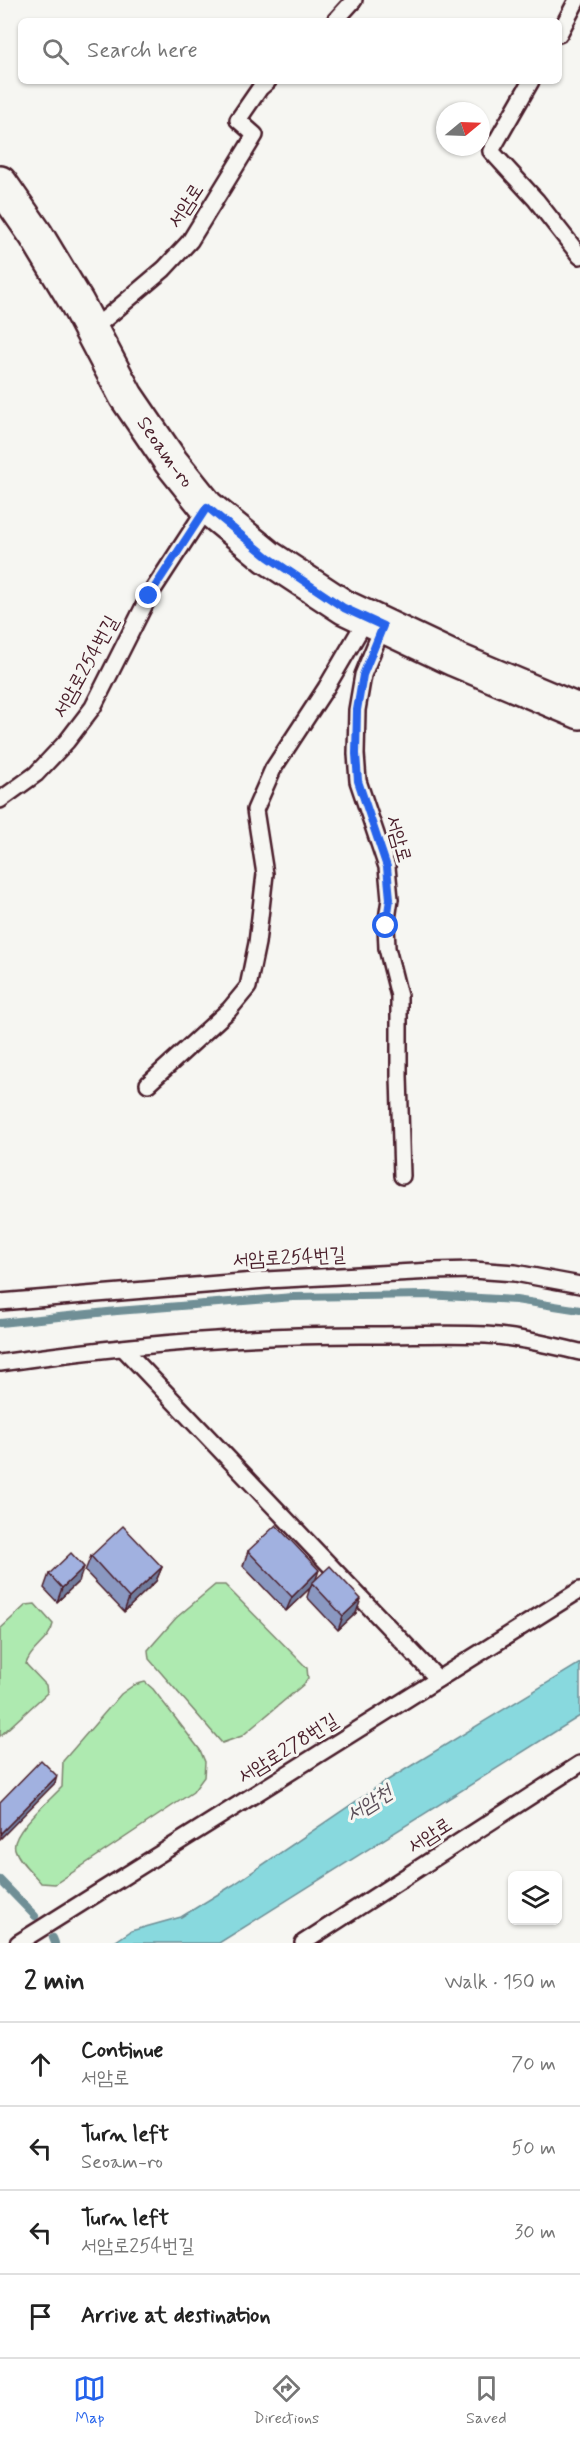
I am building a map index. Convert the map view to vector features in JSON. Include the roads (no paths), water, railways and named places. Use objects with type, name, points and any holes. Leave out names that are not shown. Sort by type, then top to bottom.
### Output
[{"type":"street","name":"Seoam-ro","points":[[0,183],[36,235],[92,330],[126,396],[171,462],[207,507],[268,557],[344,608],[454,659],[580,712]]},
{"type":"lane","points":[[338,18],[354,0]]},
{"type":"lane","points":[[562,28],[577,0]]},
{"type":"lane","name":"서암로","points":[[92,330],[164,269],[190,241],[255,135],[238,120],[264,84]]},
{"type":"lane","points":[[529,84],[491,151],[536,200],[580,256]]},
{"type":"lane","name":"서암로254번길","points":[[0,800],[36,774],[67,741],[93,707],[149,596],[207,507]]},
{"type":"lane","points":[[148,1084],[230,1010],[248,987],[257,944],[265,874],[255,810],[273,769],[326,688],[375,622]]},
{"type":"lane","name":"서암로","points":[[375,622],[357,710],[356,754],[358,781],[387,867],[390,899],[386,926],[387,948],[399,996],[402,1176]]},
{"type":"lane","name":"서암로254번길","points":[[0,1302],[266,1280],[433,1271],[473,1270],[515,1273],[580,1285]]},
{"type":"lane","points":[[0,1363],[123,1348],[315,1334],[487,1335],[541,1343],[580,1352]]},
{"type":"lane","points":[[123,1348],[438,1679]]},
{"type":"lane","name":"서암로278번길","points":[[18,1943],[580,1590]]},
{"type":"lane","name":"서암로","points":[[303,1943],[580,1764]]},
{"type":"water","name":"서암천","points":[[580,1663],[580,1716],[219,1943],[113,1943],[131,1931],[181,1917],[233,1885],[383,1783]]},
{"type":"waterway","points":[[0,1323],[293,1297],[426,1295],[516,1300],[580,1310]]},
{"type":"waterway","points":[[0,1880],[35,1916]]},
{"type":"waterway","points":[[53,1938],[55,1943]]}]
